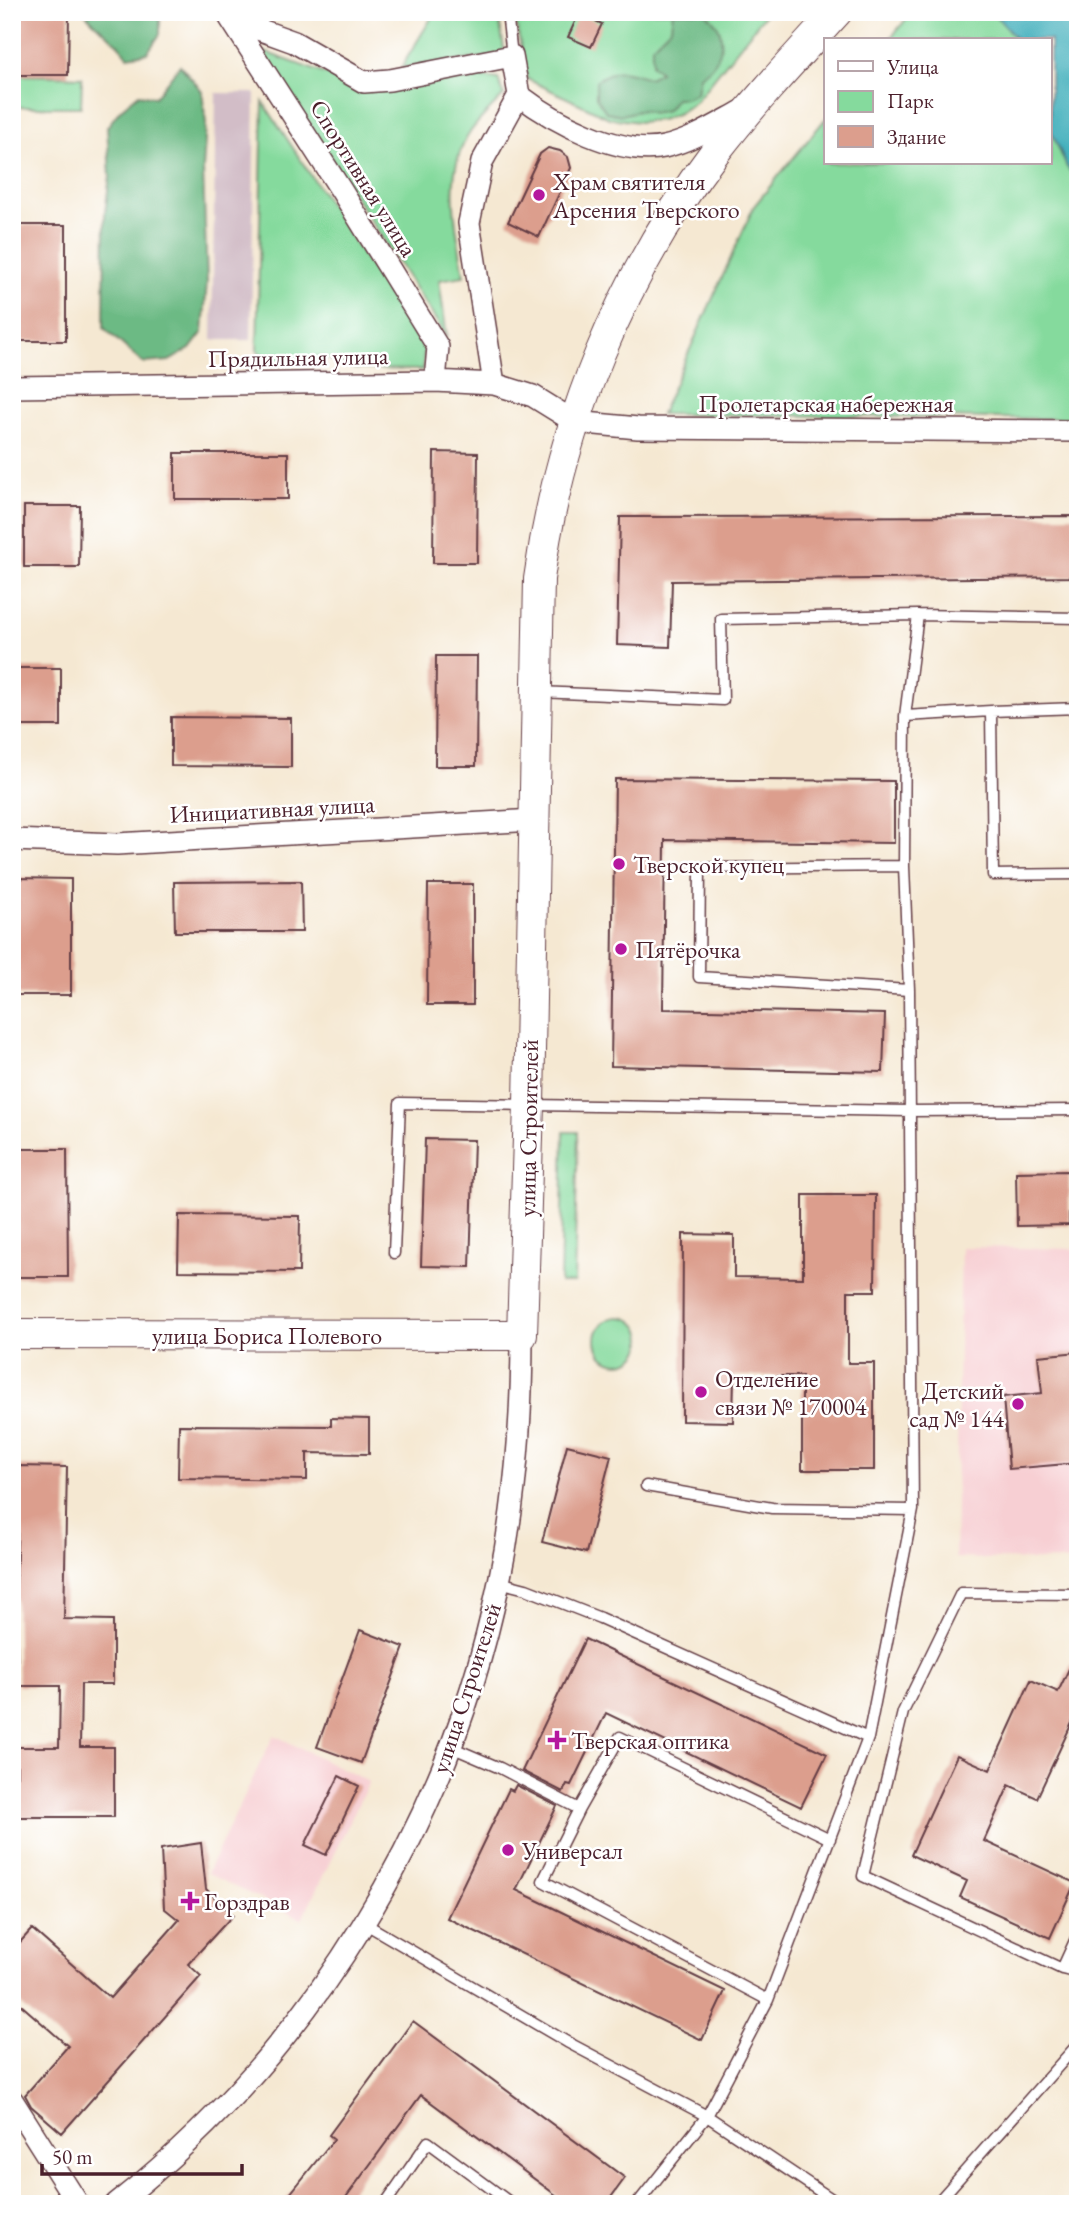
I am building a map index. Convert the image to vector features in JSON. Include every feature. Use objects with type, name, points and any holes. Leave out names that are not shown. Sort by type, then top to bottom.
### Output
[{"type":"main road","name":"улица Строителей","points":[[522,1335],[530,1104],[536,692],[541,565],[552,505],[575,422],[591,377],[616,318],[653,247],[704,167],[754,104],[836,12]]},
{"type":"main road","name":"улица Бориса Полевого","points":[[12,1334],[522,1335]]},
{"type":"street","points":[[228,16],[294,42],[365,82],[390,80],[512,56],[519,95],[482,162],[468,223],[494,384]]},
{"type":"street","name":"Спортивная улица","points":[[228,16],[438,347],[435,381]]},
{"type":"street","points":[[519,95],[541,111],[598,138],[638,148],[663,147],[700,133],[754,104]]},
{"type":"street","name":"Прядильная улица","points":[[12,387],[435,381],[494,384],[533,396],[575,422]]},
{"type":"street","name":"Пролетарская набережная","points":[[575,422],[656,429],[1078,431]]},
{"type":"street","name":"Инициативная улица","points":[[12,840],[117,844],[534,820]]},
{"type":"street","name":"улица Строителей","points":[[116,2204],[169,2159],[242,2086],[307,2008],[364,1923],[425,1807],[451,1747],[483,1649],[499,1582],[517,1466],[522,1407],[522,1335]]},
{"type":"street","points":[[12,2099],[78,2204]]},
{"type":"lane","points":[[507,12],[512,56]]},
{"type":"lane","points":[[536,692],[723,700],[721,619],[918,615],[1078,618]]},
{"type":"lane","points":[[637,2204],[708,2116],[768,2000],[868,1738],[914,1510],[909,990],[904,866],[905,716],[918,615]]},
{"type":"lane","points":[[905,716],[1078,708]]},
{"type":"lane","points":[[991,711],[993,875],[1078,874]]},
{"type":"lane","points":[[904,866],[700,867],[699,977],[909,990]]},
{"type":"lane","points":[[394,1253],[400,1103],[909,1111],[1078,1110]]},
{"type":"lane","points":[[646,1486],[772,1508],[914,1510]]},
{"type":"lane","points":[[499,1582],[526,1589],[600,1618],[868,1738]]},
{"type":"lane","points":[[1078,1594],[961,1593],[903,1712],[863,1876],[1062,1969],[1078,1973]]},
{"type":"lane","points":[[768,2000],[543,1881],[579,1809],[620,1737],[830,1839]]},
{"type":"lane","points":[[451,1747],[500,1768],[579,1809]]},
{"type":"lane","points":[[364,1923],[567,2042],[708,2116],[839,2204]]},
{"type":"lane","points":[[1062,1969],[1078,1934]]},
{"type":"lane","points":[[936,2204],[1078,2043]]},
{"type":"lane","points":[[385,2204],[428,2143],[512,2204]]},
{"type":"shaded area","points":[[216,93],[255,93],[251,340],[212,340]]},
{"type":"shaded area","name":"Детский сад № 144","points":[[961,1247],[1078,1249],[1078,1561],[955,1558]]},
{"type":"shaded area","points":[[274,1735],[369,1782],[302,1919],[207,1873]]},
{"type":"green space","points":[[12,12],[18,12],[17,75],[82,77],[81,107],[12,107]]},
{"type":"green space","points":[[84,12],[160,12],[160,34],[147,53],[128,56]]},
{"type":"green space","points":[[435,12],[498,12],[505,55],[401,68]]},
{"type":"green space","points":[[514,12],[767,12],[696,101],[679,113],[661,120],[639,122],[609,118],[527,79]]},
{"type":"green space","points":[[673,12],[704,12],[718,27],[721,36],[719,54],[715,62],[700,76],[697,93],[686,98],[676,98],[667,110],[653,113],[642,110],[622,115],[606,112],[596,97],[596,81],[616,72],[628,72],[649,78],[660,72],[652,65],[652,46],[671,27]]},
{"type":"green space","points":[[912,12],[993,12],[1015,38],[891,38]]},
{"type":"green space","points":[[259,50],[367,89],[458,74],[498,79],[504,95],[471,131],[456,165],[455,221],[464,276],[439,280],[447,337]]},
{"type":"green space","points":[[180,65],[202,91],[206,123],[203,170],[207,281],[203,332],[190,349],[169,361],[143,363],[104,328],[105,213],[110,176],[107,127],[121,109],[139,94],[155,97]]},
{"type":"green space","points":[[263,102],[424,349],[423,370],[355,369],[320,356],[271,364],[257,350]]},
{"type":"green space","points":[[824,120],[824,164],[1052,164],[1052,133],[1067,167],[1078,181],[1078,419],[661,414],[754,206]]},
{"type":"green space","points":[[564,1132],[578,1132],[574,1283],[560,1283]]},
{"type":"green space","points":[[619,1317],[636,1323],[642,1340],[636,1357],[619,1363],[602,1357],[596,1340],[602,1323]]},
{"type":"water","points":[[993,12],[1078,12],[1078,181],[1067,167],[1052,133],[1052,38],[1015,38]]},
{"type":"building","points":[[18,12],[69,12],[68,75],[17,75]]},
{"type":"building","points":[[579,13],[602,24],[591,47],[568,37]]},
{"type":"building","name":"Храм святителя Арсения Тверского","points":[[548,148],[560,151],[568,157],[571,168],[539,237],[508,222],[540,154]]},
{"type":"building","points":[[16,225],[66,225],[66,341],[15,341]]},
{"type":"building","points":[[434,452],[478,453],[477,563],[433,563]]},
{"type":"building","points":[[175,453],[288,453],[288,499],[175,499]]},
{"type":"building","points":[[24,506],[80,506],[79,567],[24,567]]},
{"type":"building","points":[[1078,516],[1078,577],[672,581],[670,647],[617,645],[620,517]]},
{"type":"building","points":[[436,656],[477,656],[476,766],[435,766]]},
{"type":"building","points":[[18,668],[61,668],[61,726],[17,726]]},
{"type":"building","points":[[171,717],[291,718],[291,767],[171,766]]},
{"type":"building","points":[[615,779],[894,781],[894,843],[665,840],[663,1009],[885,1014],[883,1072],[611,1066]]},
{"type":"building","points":[[15,878],[71,879],[71,995],[14,995]]},
{"type":"building","points":[[301,881],[302,932],[175,932],[174,882]]},
{"type":"building","points":[[428,884],[473,884],[473,1005],[427,1005]]},
{"type":"building","points":[[425,1139],[474,1140],[470,1267],[421,1266]]},
{"type":"building","points":[[12,1149],[67,1149],[68,1277],[12,1277]]},
{"type":"building","points":[[1069,1171],[1069,1225],[1017,1226],[1016,1172]]},
{"type":"building","points":[[803,1195],[876,1195],[875,1291],[848,1291],[848,1363],[874,1363],[874,1470],[802,1470],[802,1376],[734,1376],[733,1422],[682,1421],[683,1234],[734,1235],[734,1277],[803,1278]]},
{"type":"building","points":[[179,1215],[300,1216],[299,1272],[178,1271]]},
{"type":"building","points":[[1078,1352],[1078,1463],[1009,1469],[1003,1397],[1042,1393],[1038,1356]]},
{"type":"building","points":[[331,1418],[369,1419],[369,1454],[307,1453],[307,1480],[178,1478],[179,1425],[331,1426]]},
{"type":"building","points":[[567,1445],[611,1456],[586,1553],[542,1542]]},
{"type":"building","points":[[19,1466],[67,1467],[64,1619],[113,1620],[113,1684],[81,1684],[80,1747],[114,1747],[114,1817],[17,1817],[17,1747],[59,1747],[60,1686],[18,1686],[16,1590]]},
{"type":"building","points":[[360,1630],[404,1647],[361,1763],[317,1747]]},
{"type":"building","points":[[585,1639],[827,1754],[801,1807],[606,1713],[571,1785],[567,1784],[563,1792],[522,1771]]},
{"type":"building","points":[[1078,1650],[1078,1710],[1037,1798],[1009,1785],[984,1841],[1075,1883],[1050,1938],[960,1897],[967,1881],[911,1855],[957,1755],[990,1770],[1031,1680],[1058,1692]]},
{"type":"building","points":[[339,1776],[359,1786],[326,1855],[305,1845]]},
{"type":"building","points":[[516,1785],[557,1806],[516,1890],[725,1991],[702,2040],[447,1918],[509,1789],[513,1791]]},
{"type":"building","points":[[201,1843],[206,1889],[233,1915],[188,1964],[201,1976],[62,2133],[31,2106],[25,2095],[68,2046],[12,1997],[12,1951],[32,1929],[110,1998],[179,1920],[164,1908],[161,1849]]},
{"type":"building","points":[[413,2021],[625,2178],[606,2204],[568,2204],[421,2095],[341,2204],[282,2204],[334,2139],[329,2135]]},
{"type":"place","name":"Храм святителя Арсения Тверского","points":[[539,195]]},
{"type":"place","name":"Тверской купец","points":[[619,864]]},
{"type":"place","name":"Пятёрочка","points":[[621,949]]},
{"type":"place","name":"Отделение связи № 170004","points":[[701,1392]]},
{"type":"place","name":"Детский сад № 144","points":[[1018,1404]]},
{"type":"place","name":"Тверская оптика","points":[[557,1740]]},
{"type":"place","name":"Универсал","points":[[508,1850]]},
{"type":"place","name":"Горздрав","points":[[190,1901]]}]
